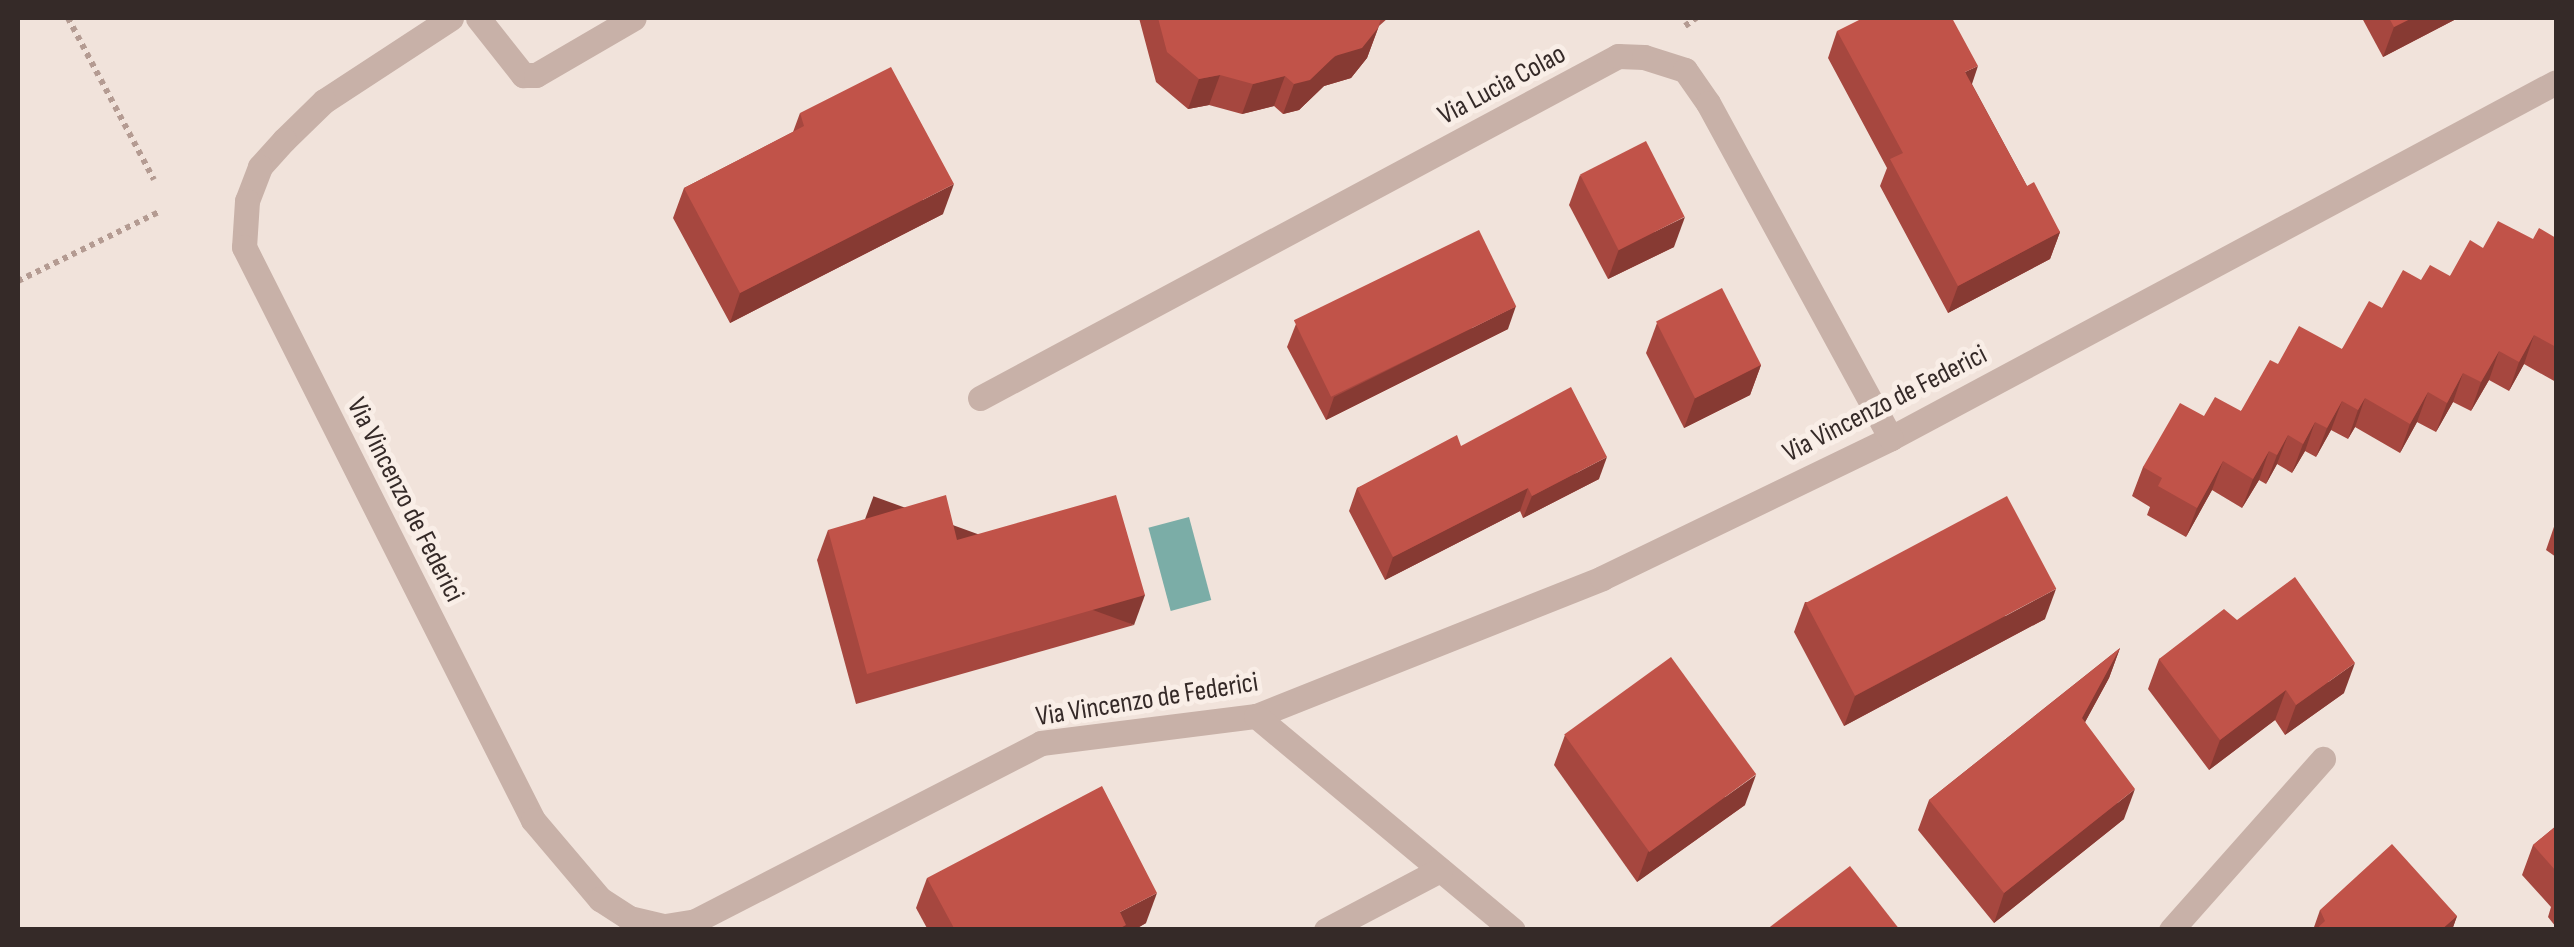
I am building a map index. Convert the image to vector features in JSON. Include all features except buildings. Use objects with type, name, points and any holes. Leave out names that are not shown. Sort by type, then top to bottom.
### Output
[{"type":"street","name":"Via Vincenzo de Federici","points":[[451,18],[324,100],[284,140],[260,168],[247,200],[244,247],[533,820],[600,900],[629,918],[665,926],[695,922],[1041,742],[1256,716],[1602,578],[1891,438],[2556,82]]},
{"type":"street","points":[[478,18],[523,75],[536,75],[634,18]]},
{"type":"street","name":"Via Lucia Colao","points":[[980,398],[1618,56],[1644,57],[1685,70],[1708,103],[1891,438]]},
{"type":"street","points":[[1256,716],[1513,930]]},
{"type":"street","points":[[2171,930],[2322,759]]},
{"type":"street","points":[[1326,930],[1440,870]]},
{"type":"path","points":[[68,18],[154,180]]},
{"type":"path","points":[[18,281],[158,212]]},
{"type":"water","points":[[1189,517],[1211,600],[1171,611],[1148,528]]}]
